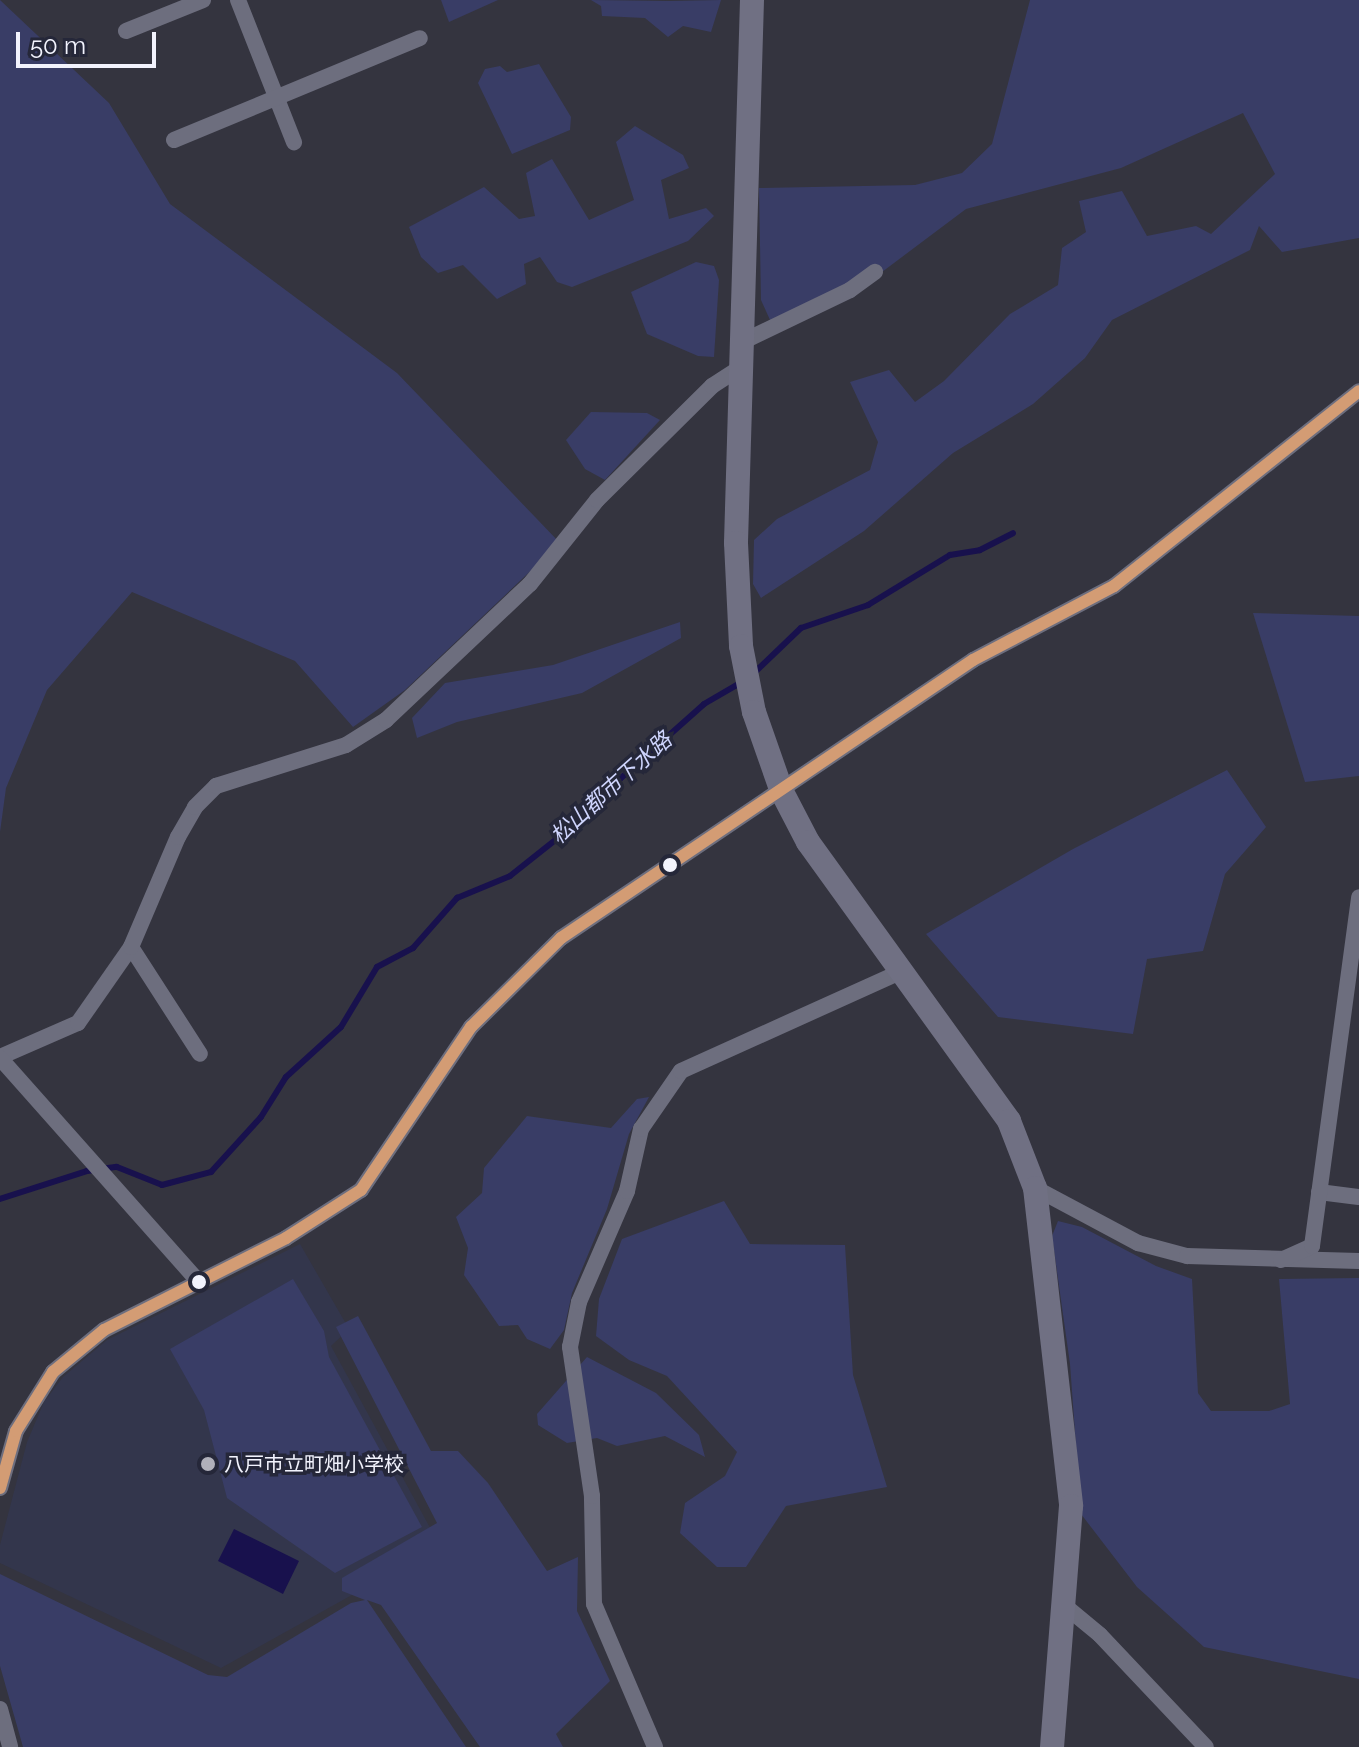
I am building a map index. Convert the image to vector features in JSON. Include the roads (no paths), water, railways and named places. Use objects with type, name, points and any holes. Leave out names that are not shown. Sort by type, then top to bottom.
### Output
[{"type":"street","points":[[126,31],[203,0]]},
{"type":"street","points":[[238,0],[294,142]]},
{"type":"street","points":[[752,0],[736,595],[754,712],[782,792],[808,842],[1009,1121],[1035,1188],[1071,1506],[1052,1747]]},
{"type":"street","points":[[174,140],[420,38]]},
{"type":"street","points":[[742,342],[837,297],[875,272]]},
{"type":"street","points":[[199,1282],[0,1057],[78,1023],[131,947],[178,837],[195,807],[216,786],[346,745],[386,720],[530,584],[597,500],[712,386],[741,367]]},
{"type":"street","points":[[0,1488],[16,1431],[53,1372],[104,1330],[286,1238],[361,1190],[471,1027],[561,938],[782,792],[973,660],[1114,586],[1359,391]]},
{"type":"street","points":[[1281,1260],[1312,1246],[1359,897]]},
{"type":"street","points":[[131,947],[200,1054]]},
{"type":"street","points":[[655,1747],[594,1604],[592,1496],[570,1347],[579,1302],[627,1191],[641,1129],[681,1071],[900,972]]},
{"type":"street","points":[[1035,1188],[1138,1243],[1187,1256],[1359,1261]]},
{"type":"street","points":[[1319,1192],[1359,1197]]},
{"type":"street","points":[[1065,1606],[1100,1635],[1206,1747]]},
{"type":"street","points":[[0,1709],[10,1747]]},
{"type":"waterway","points":[[754,673],[801,628],[868,605],[950,555],[980,550],[1013,533]]},
{"type":"waterway","name":"松山都市下水路","points":[[0,1199],[87,1171],[117,1167],[162,1185],[211,1172],[261,1117],[286,1077],[341,1027],[377,967],[413,948],[457,898],[510,876],[598,806],[621,778],[704,704],[742,682]]},
{"type":"place","name":"八戸市立町畑小学校","points":[[208,1464]]}]
